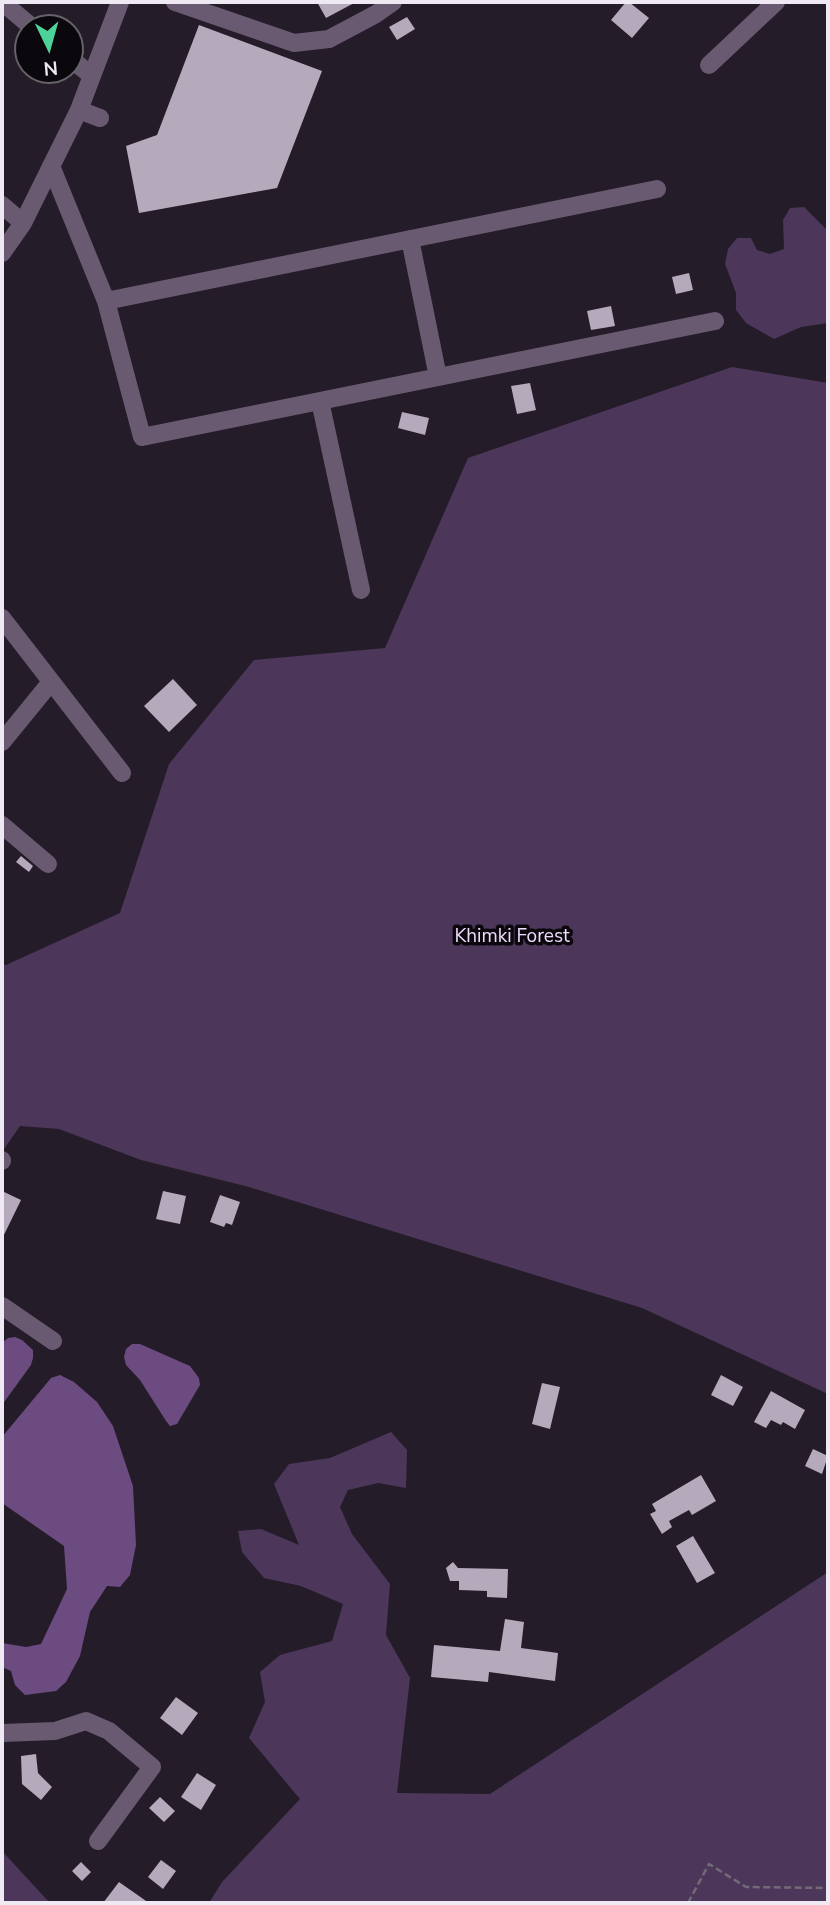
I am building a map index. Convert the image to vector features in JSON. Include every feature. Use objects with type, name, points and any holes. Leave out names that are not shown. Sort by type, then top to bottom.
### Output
[{"type":"street","points":[[2,2],[16,14]]},
{"type":"street","points":[[2,253],[23,223],[79,110],[120,2]]},
{"type":"street","points":[[175,2],[293,43],[330,39],[393,2]]},
{"type":"street","points":[[709,65],[776,2]]},
{"type":"street","points":[[84,69],[92,76]]},
{"type":"street","points":[[79,110],[100,118]]},
{"type":"street","points":[[51,166],[106,300],[142,437],[715,321]]},
{"type":"street","points":[[106,300],[657,189]]},
{"type":"street","points":[[2,205],[23,223]]},
{"type":"street","points":[[410,239],[438,377]]},
{"type":"street","points":[[320,401],[361,590]]},
{"type":"street","points":[[2,618],[122,773]]},
{"type":"street","points":[[2,742],[51,682]]},
{"type":"street","points":[[2,825],[48,864]]},
{"type":"street","points":[[2,1306],[53,1341]]},
{"type":"street","points":[[2,1733],[55,1731],[86,1721],[109,1731],[152,1767],[97,1841]]},
{"type":"path","points":[[688,1903],[709,1864],[746,1886],[828,1888]]},
{"type":"green space","points":[[804,207],[828,231],[828,323],[801,327],[774,339],[746,323],[736,310],[736,293],[725,264],[728,249],[737,238],[751,238],[757,250],[770,254],[784,249],[783,220],[790,208]]},
{"type":"green space","name":"Khimki Forest","points":[[732,367],[828,383],[828,1394],[642,1308],[249,1187],[141,1160],[59,1129],[20,1126],[2,1152],[2,964],[6,965],[120,913],[169,764],[254,660],[385,648],[468,458]]},
{"type":"green space","points":[[391,1432],[407,1450],[406,1488],[378,1483],[348,1490],[340,1507],[352,1534],[390,1584],[386,1635],[410,1678],[397,1793],[490,1794],[828,1572],[828,1903],[209,1903],[222,1882],[300,1799],[249,1738],[265,1702],[260,1672],[280,1655],[332,1641],[343,1604],[301,1586],[264,1578],[242,1552],[238,1531],[261,1529],[299,1545],[274,1484],[289,1464],[330,1458]]},
{"type":"green space","points":[[2,1851],[50,1903],[2,1903]]},
{"type":"shaded area","points":[[15,1337],[33,1350],[33,1358],[31,1365],[2,1405],[2,1343]]},
{"type":"shaded area","points":[[132,1344],[140,1344],[190,1366],[199,1378],[200,1385],[177,1424],[170,1426],[140,1380],[126,1365],[126,1349]]},
{"type":"shaded area","points":[[60,1375],[74,1382],[97,1402],[113,1426],[133,1486],[136,1545],[130,1575],[120,1587],[107,1586],[90,1612],[80,1656],[66,1682],[56,1691],[25,1695],[15,1685],[11,1671],[2,1667],[2,1643],[26,1647],[41,1644],[67,1589],[64,1546],[2,1503],[2,1437],[51,1378]]},
{"type":"building","points":[[317,2],[356,2],[326,18]]},
{"type":"building","points":[[626,2],[649,18],[632,38],[611,20]]},
{"type":"building","points":[[407,17],[415,29],[397,40],[389,27]]},
{"type":"building","points":[[199,25],[322,71],[277,188],[139,213],[126,146],[157,135]]},
{"type":"building","points":[[689,273],[693,290],[676,294],[672,277]]},
{"type":"building","points":[[611,306],[615,326],[591,330],[587,311]]},
{"type":"building","points":[[530,383],[536,410],[517,414],[511,386]]},
{"type":"building","points":[[402,412],[429,418],[425,435],[398,428]]},
{"type":"building","points":[[173,679],[197,705],[169,732],[144,706]]},
{"type":"building","points":[[21,856],[33,866],[29,872],[16,862]]},
{"type":"building","points":[[2,1191],[21,1200],[2,1239]]},
{"type":"building","points":[[163,1191],[186,1196],[180,1224],[156,1219]]},
{"type":"building","points":[[220,1195],[240,1202],[232,1225],[226,1223],[224,1227],[210,1222]]},
{"type":"building","points":[[721,1375],[743,1387],[733,1406],[711,1395]]},
{"type":"building","points":[[542,1383],[560,1387],[550,1429],[532,1424]]},
{"type":"building","points":[[771,1391],[805,1410],[795,1429],[783,1422],[781,1425],[771,1420],[766,1428],[754,1422]]},
{"type":"building","points":[[813,1449],[828,1456],[822,1474],[805,1466]]},
{"type":"building","points":[[701,1475],[716,1501],[692,1515],[689,1510],[669,1521],[672,1527],[662,1534],[650,1514],[656,1511],[652,1504]]},
{"type":"building","points":[[693,1536],[715,1573],[697,1583],[676,1546]]},
{"type":"building","points":[[453,1562],[458,1568],[508,1569],[507,1598],[487,1597],[487,1591],[459,1590],[459,1581],[450,1581],[446,1568]]},
{"type":"building","points":[[505,1619],[524,1622],[521,1648],[558,1653],[555,1681],[489,1672],[488,1682],[431,1677],[434,1645],[500,1651]]},
{"type":"building","points":[[176,1697],[198,1713],[182,1735],[160,1718]]},
{"type":"building","points":[[36,1754],[38,1773],[52,1787],[41,1800],[22,1784],[21,1756]]},
{"type":"building","points":[[197,1773],[216,1785],[201,1810],[181,1797]]},
{"type":"building","points":[[160,1797],[175,1811],[164,1822],[149,1808]]},
{"type":"building","points":[[161,1860],[176,1871],[163,1889],[148,1877]]},
{"type":"building","points":[[81,1862],[91,1872],[82,1881],[72,1871]]},
{"type":"building","points":[[119,1882],[149,1903],[103,1903]]}]
